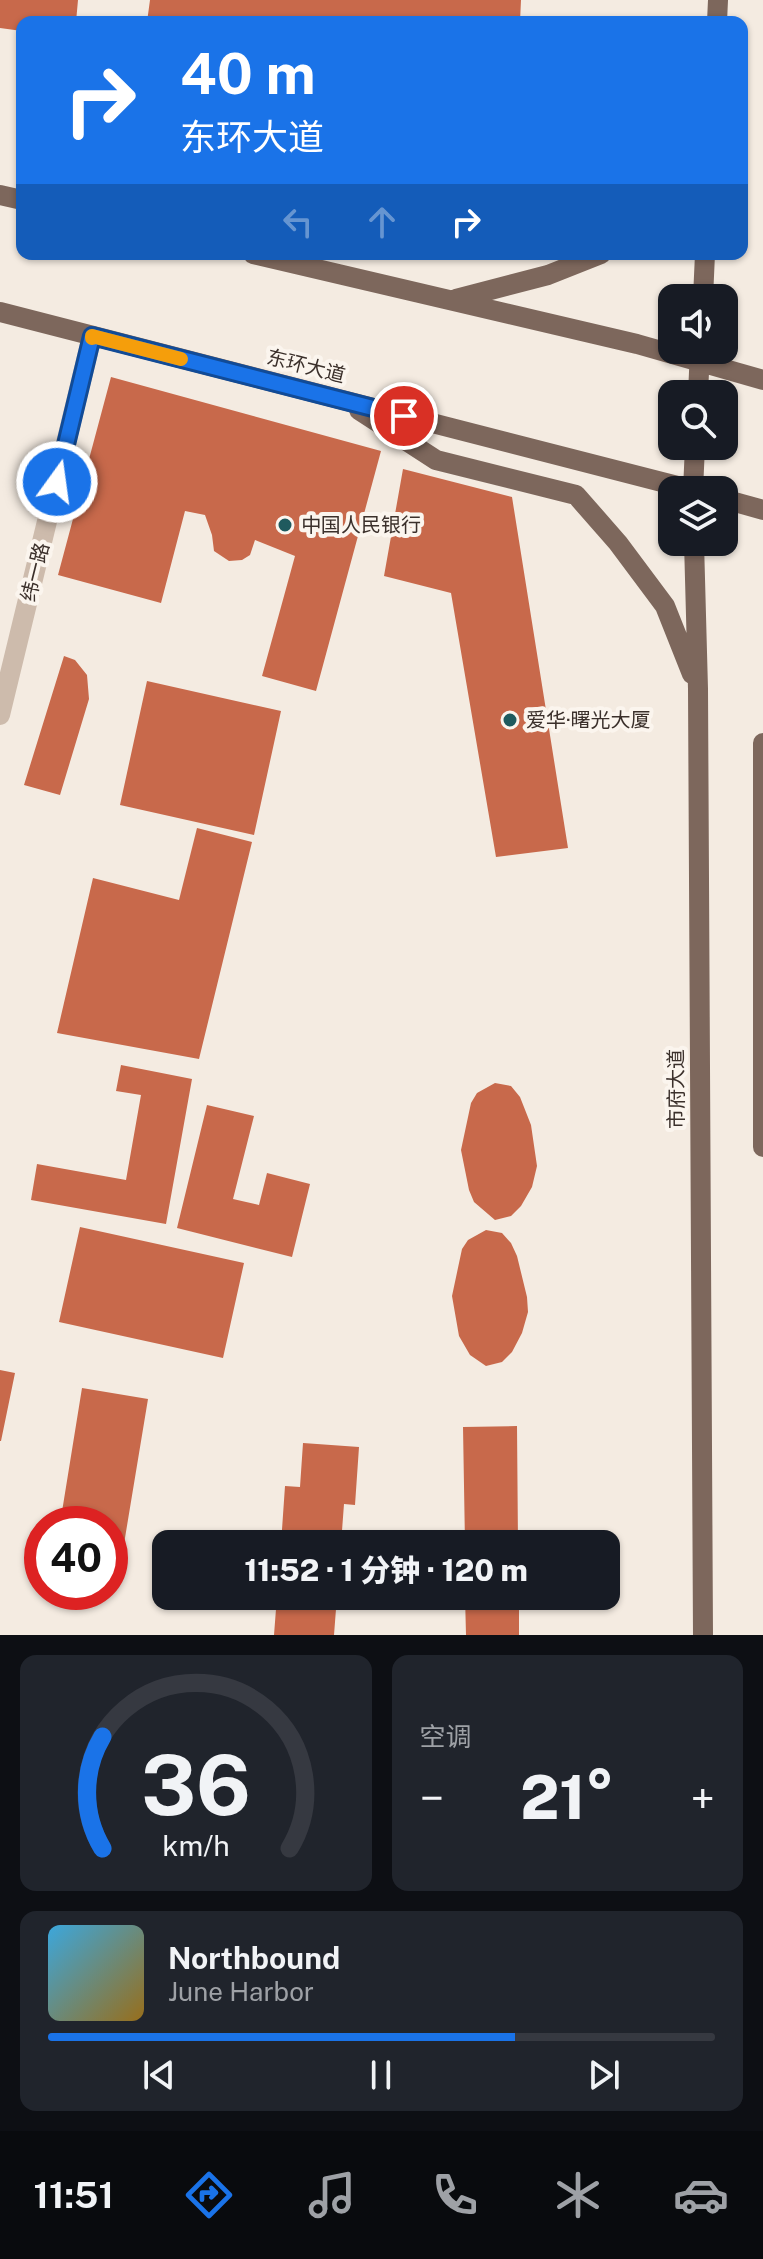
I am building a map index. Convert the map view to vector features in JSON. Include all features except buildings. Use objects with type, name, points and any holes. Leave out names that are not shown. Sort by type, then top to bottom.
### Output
[{"type":"main road","points":[[279,260],[658,348]]},
{"type":"main road","points":[[450,300],[548,275],[586,260]]},
{"type":"main road","points":[[704,284],[705,260]]},
{"type":"main road","name":"东环大道","points":[[0,312],[658,481]]},
{"type":"main road","points":[[721,364],[763,380]]},
{"type":"main road","points":[[346,401],[436,460],[576,495],[618,543],[665,606],[698,689]]},
{"type":"main road","points":[[738,503],[763,510]]},
{"type":"main road","name":"市府大道","points":[[694,556],[698,689],[703,1635]]},
{"type":"main road","points":[[763,743],[763,1147]]},
{"type":"street","name":"纬一路","points":[[0,715],[92,336]]},
{"type":"slow traffic","points":[[92,338],[181,359]]},
{"type":"place","name":"中国人民银行","points":[[285,525]]},
{"type":"place","name":"爱华·曙光大厦","points":[[510,720]]},
{"type":"route","points":[[57,482],[92,336],[404,416]]}]
